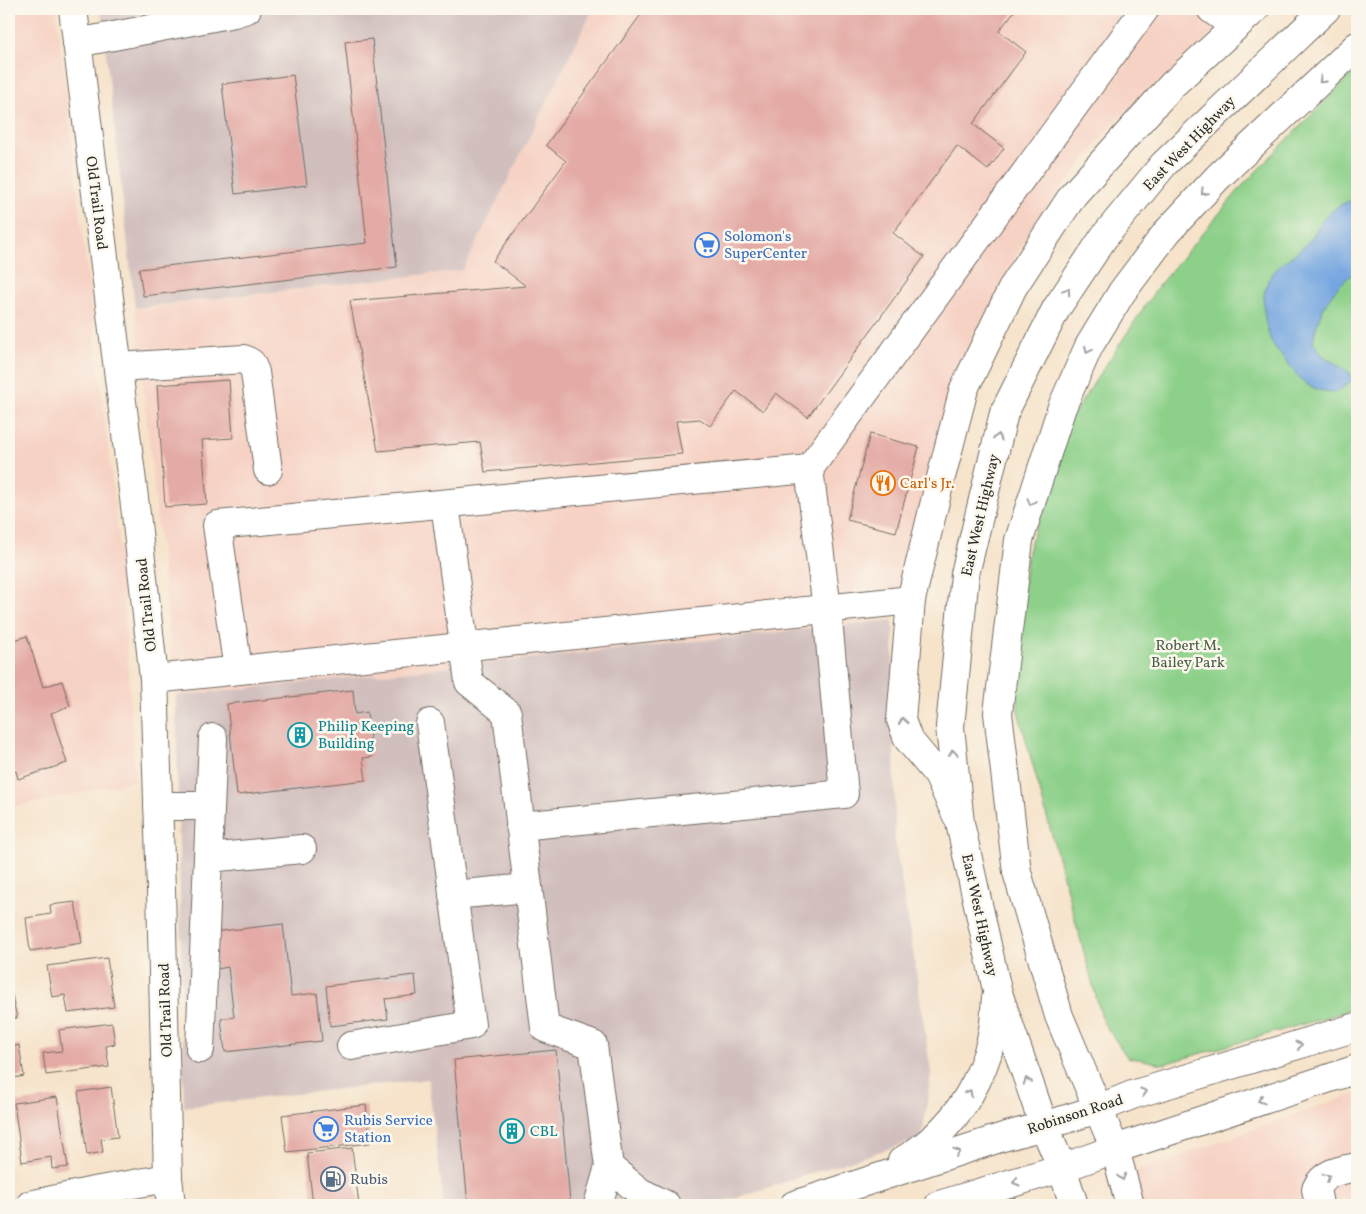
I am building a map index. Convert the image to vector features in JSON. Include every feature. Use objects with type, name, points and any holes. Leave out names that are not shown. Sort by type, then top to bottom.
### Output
[{"type":"main road","name":"Old Trail Road","points":[[73,9],[136,514],[154,679],[168,1178],[171,1205]]},
{"type":"main road","points":[[77,43],[234,14],[247,9]]},
{"type":"main road","points":[[520,826],[844,794],[827,609],[809,469],[1145,9]]},
{"type":"main road","points":[[1211,9],[1245,18]]},
{"type":"main road","name":"East West Highway","points":[[1074,1205],[1062,1168],[1044,1126],[997,990],[960,823],[950,727],[965,574],[1004,413],[1056,309],[1104,237],[1164,164],[1326,9]]},
{"type":"main road","points":[[960,823],[938,776],[908,739],[901,720],[911,600],[964,389],[1013,287],[1073,195],[1172,85],[1245,18]]},
{"type":"main road","points":[[1130,1205],[1115,1149],[1059,1016],[1017,872],[998,714],[1019,540],[1062,408],[1089,346],[1122,292],[1167,232],[1218,177],[1357,46]]},
{"type":"main road","points":[[118,367],[244,360],[251,363],[255,372],[268,470]]},
{"type":"main road","points":[[238,670],[217,525],[809,469]]},
{"type":"main road","points":[[446,504],[469,682],[507,713],[545,1028],[593,1045],[609,1167],[598,1205]]},
{"type":"main road","points":[[154,679],[911,600]]},
{"type":"main road","points":[[351,1046],[470,1025],[430,722]]},
{"type":"main road","points":[[200,1049],[213,738]]},
{"type":"main road","points":[[158,806],[210,806]]},
{"type":"main road","points":[[208,858],[302,849]]},
{"type":"main road","points":[[453,895],[528,888]]},
{"type":"main road","points":[[852,1187],[904,1160],[932,1140],[951,1120],[967,1098],[984,1064],[994,1028],[997,990]]},
{"type":"main road","name":"Robinson Road","points":[[794,1205],[1003,1137],[1098,1109],[1132,1095],[1357,1027]]},
{"type":"main road","points":[[939,1205],[1062,1168],[1357,1068]]},
{"type":"main road","points":[[609,1167],[640,1192],[666,1205]]},
{"type":"main road","points":[[1319,1205],[1316,1189],[1323,1178],[1357,1167]]},
{"type":"main road","points":[[30,1205],[168,1178]]},
{"type":"shaded area","points":[[9,9],[56,9],[121,557],[135,781],[9,808]]},
{"type":"shaded area","points":[[101,9],[593,9],[463,270],[135,308]]},
{"type":"shaded area","points":[[593,9],[1238,9],[1111,126],[1031,228],[952,380],[893,619],[176,696],[135,309],[463,270]]},
{"type":"shaded area","points":[[893,620],[895,843],[931,1073],[922,1138],[713,1205],[444,1205],[428,1079],[184,1107],[176,696]]},
{"type":"shaded area","points":[[1357,1093],[1357,1205],[1132,1205],[1123,1176]]},
{"type":"green space","name":"Robert M. Bailey Park","points":[[1357,68],[1357,1007],[1164,1064],[1127,1057],[1103,1022],[1018,711],[1017,642],[1028,551],[1070,419],[1159,285],[1244,184]]},
{"type":"water","points":[[1357,199],[1357,271],[1340,285],[1327,302],[1318,321],[1313,343],[1322,355],[1350,373],[1353,379],[1338,392],[1324,391],[1312,387],[1301,380],[1270,338],[1265,316],[1264,300],[1266,285],[1282,264],[1310,240],[1327,215],[1341,205]]},
{"type":"building","name":"Solomon's SuperCenter","points":[[645,9],[1016,9],[999,31],[1026,52],[973,124],[1004,148],[988,170],[957,146],[893,233],[924,257],[808,417],[776,393],[763,411],[736,391],[710,426],[700,419],[676,421],[682,454],[485,472],[480,442],[378,451],[350,301],[526,286],[493,261],[566,161],[546,145]]},
{"type":"building","points":[[372,39],[397,267],[143,296],[139,269],[367,243],[345,42]]},
{"type":"building","points":[[293,75],[307,185],[235,194],[222,84]]},
{"type":"building","points":[[9,211],[15,257],[9,258]]},
{"type":"building","points":[[229,380],[233,438],[202,440],[207,504],[165,507],[157,385]]},
{"type":"building","name":"Carl's Jr.","points":[[870,434],[919,447],[896,532],[847,520]]},
{"type":"building","points":[[27,636],[43,687],[62,681],[70,706],[51,713],[67,763],[18,779],[16,771],[9,774],[9,642]]},
{"type":"building","name":"Philip Keeping Building","points":[[353,690],[355,714],[367,712],[372,757],[363,758],[366,780],[237,795],[227,704]]},
{"type":"building","points":[[75,902],[82,943],[30,951],[26,918],[51,914],[50,905]]},
{"type":"building","points":[[283,924],[291,996],[317,993],[322,1041],[225,1052],[221,1019],[234,1017],[228,967],[217,969],[213,932]]},
{"type":"building","points":[[107,958],[114,1007],[68,1013],[65,995],[52,997],[47,966]]},
{"type":"building","points":[[415,975],[417,995],[385,999],[388,1019],[330,1026],[326,986]]},
{"type":"building","points":[[9,982],[17,1018],[9,1019]]},
{"type":"building","points":[[112,1023],[115,1044],[106,1046],[109,1067],[46,1075],[43,1053],[62,1051],[59,1030]]},
{"type":"building","points":[[19,1045],[24,1076],[9,1079],[9,1047]]},
{"type":"building","name":"CBL","points":[[556,1050],[570,1202],[541,1205],[468,1205],[454,1060]]},
{"type":"building","points":[[111,1087],[118,1137],[101,1139],[103,1152],[87,1155],[78,1092]]},
{"type":"building","points":[[57,1097],[68,1167],[52,1169],[51,1157],[22,1162],[14,1103]]},
{"type":"building","name":"Rubis Service Station","points":[[366,1105],[370,1143],[287,1152],[282,1115]]},
{"type":"building","name":"Rubis","points":[[352,1148],[359,1205],[313,1205],[307,1153]]},
{"type":"place","name":"Solomon's SuperCenter","points":[[707,245]]},
{"type":"place","name":"Carl's Jr.","points":[[883,483]]},
{"type":"place","name":"Philip Keeping Building","points":[[300,735]]},
{"type":"place","name":"Rubis Service Station","points":[[326,1129]]},
{"type":"place","name":"CBL","points":[[512,1131]]},
{"type":"place","name":"Rubis","points":[[333,1179]]}]
